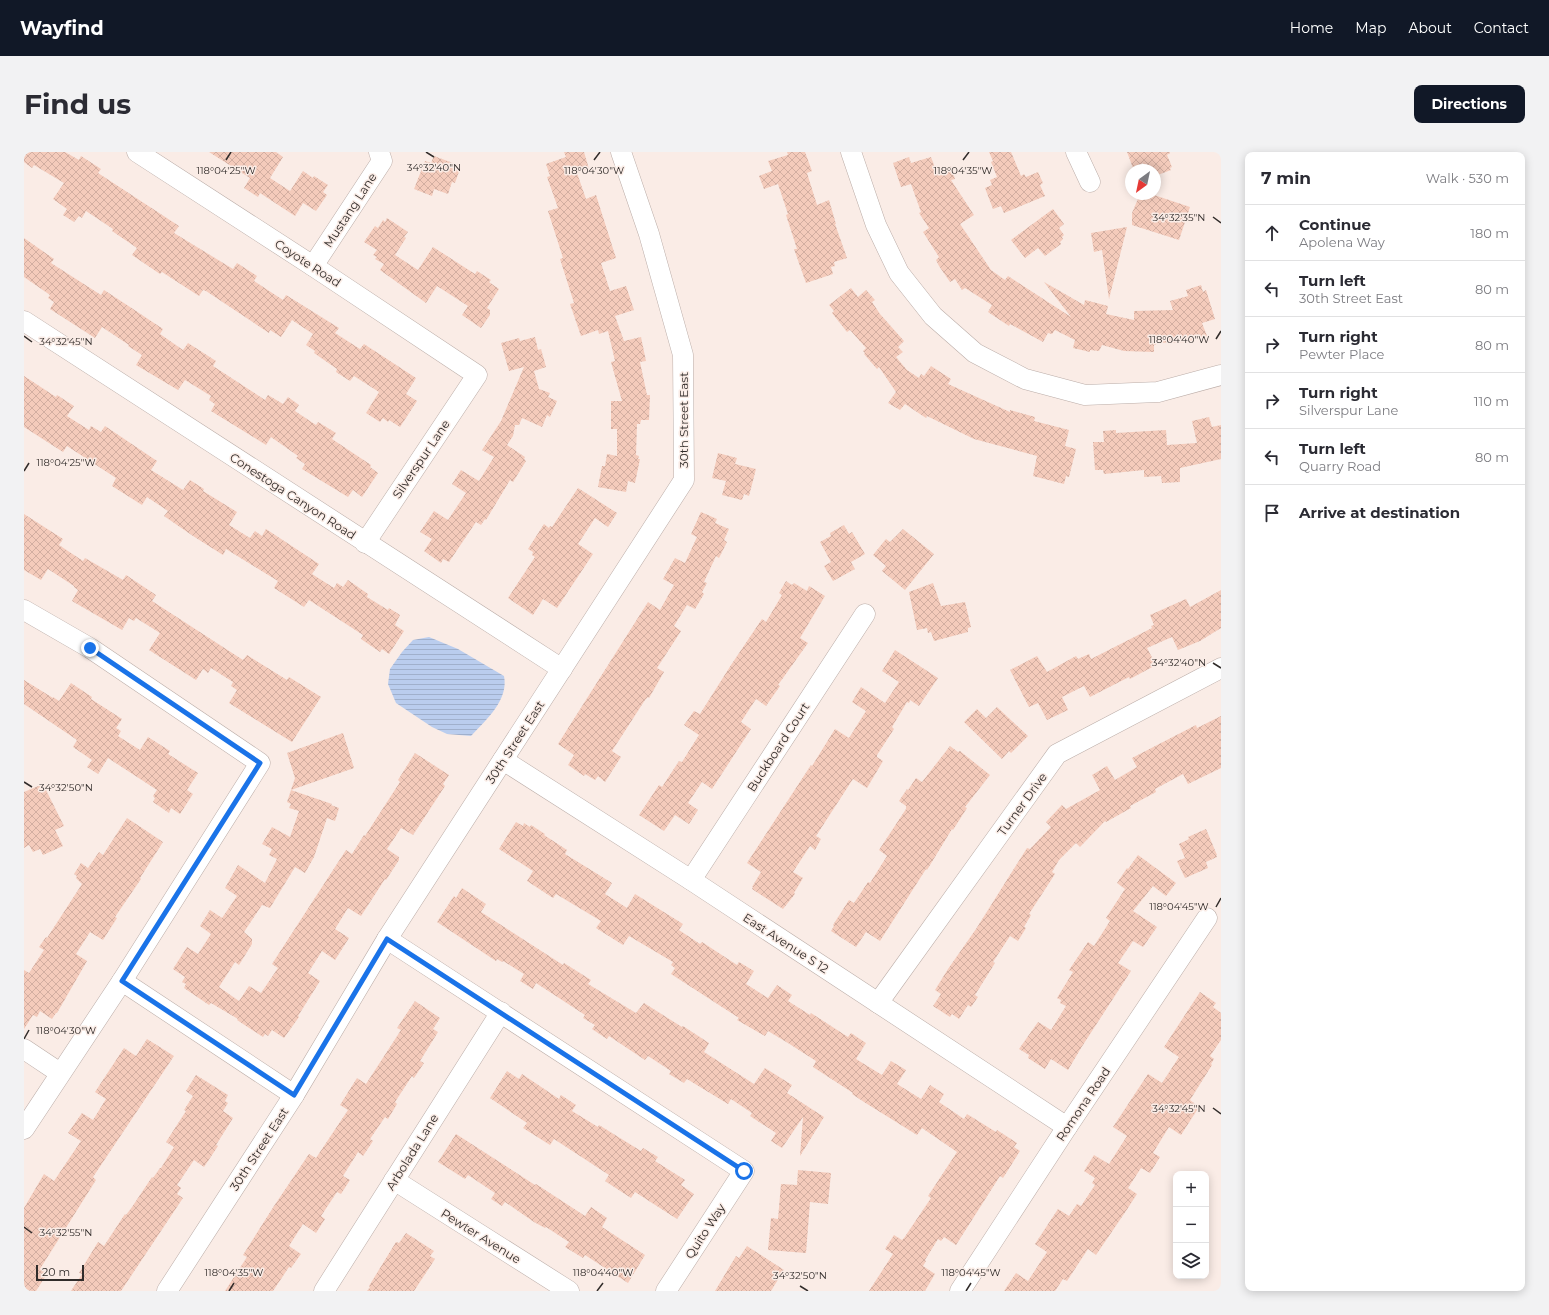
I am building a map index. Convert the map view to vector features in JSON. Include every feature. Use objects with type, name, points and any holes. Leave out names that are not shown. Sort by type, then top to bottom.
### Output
[{"type":"street","name":"Coyote Road","points":[[137,152],[314,266],[477,375]]},
{"type":"street","name":"Mustang Lane","points":[[314,266],[382,161],[379,152]]},
{"type":"street","name":"30th Street East","points":[[167,1291],[294,1095],[387,939],[684,480],[683,355],[650,234],[621,152]]},
{"type":"street","points":[[851,152],[876,225],[899,273],[933,316],[975,353],[1025,379],[1085,395],[1158,392],[1221,375]]},
{"type":"street","points":[[1076,152],[1090,182]]},
{"type":"street","name":"Conestoga Canyon Road","points":[[24,321],[562,669]]},
{"type":"street","name":"Silverspur Lane","points":[[365,543],[477,375]]},
{"type":"street","points":[[24,610],[90,648],[260,763],[122,981],[24,1129]]},
{"type":"street","name":"Buckboard Court","points":[[691,880],[865,614]]},
{"type":"street","name":"Turner Drive","points":[[878,1004],[1057,754],[1221,668]]},
{"type":"street","name":"East Avenue S 12","points":[[504,760],[691,880],[878,1004],[1067,1126]]},
{"type":"street","name":"Romona Road","points":[[960,1291],[1067,1126],[1207,918]]},
{"type":"street","points":[[387,939],[501,1012]]},
{"type":"street","points":[[122,981],[294,1095]]},
{"type":"street","name":"Quito Way","points":[[501,1012],[744,1171],[666,1291]]},
{"type":"street","name":"Arbolada Lane","points":[[324,1291],[501,1012]]},
{"type":"street","points":[[24,1049],[60,1073]]},
{"type":"street","name":"Pewter Avenue","points":[[394,1180],[569,1291]]},
{"type":"water","points":[[429,637],[458,649],[504,676],[505,685],[500,701],[495,709],[471,736],[447,734],[432,727],[396,703],[388,684],[390,669],[413,640]]},
{"type":"building","points":[[24,152],[65,152],[79,160],[81,156],[101,169],[98,173],[179,226],[174,233],[233,269],[237,263],[257,276],[254,281],[283,300],[286,295],[339,328],[335,333],[360,349],[364,344],[416,378],[406,394],[417,401],[400,427],[383,418],[380,422],[366,413],[379,392],[354,376],[350,381],[336,372],[337,369],[314,353],[315,351],[306,345],[313,334],[292,320],[281,337],[270,330],[269,333],[206,291],[203,290],[199,296],[162,272],[160,274],[132,255],[137,248],[112,231],[113,229],[86,211],[82,218],[79,216],[74,222],[63,215],[67,209],[53,199],[64,183],[34,165],[32,168],[24,162]]},
{"type":"building","points":[[209,152],[276,152],[283,157],[270,178],[290,191],[303,171],[313,178],[314,176],[328,185],[323,192],[327,195],[316,211],[303,203],[295,216],[260,193],[258,197],[244,188],[250,178]]},
{"type":"building","points":[[564,152],[584,152],[589,169],[577,173],[586,199],[596,195],[616,258],[601,263],[610,291],[626,286],[634,310],[615,316],[624,341],[641,337],[646,361],[640,362],[647,395],[650,395],[649,420],[641,420],[640,424],[637,424],[636,455],[639,456],[638,459],[640,459],[635,483],[628,481],[626,492],[598,487],[602,466],[605,466],[607,454],[617,456],[617,429],[611,429],[611,401],[622,401],[611,362],[615,361],[608,331],[599,334],[598,330],[581,336],[570,304],[574,303],[560,259],[563,258],[548,211],[558,208],[547,177],[550,176],[546,164],[566,157]]},
{"type":"building","points":[[787,152],[805,152],[812,171],[807,173],[817,205],[829,200],[835,224],[847,258],[834,262],[835,266],[831,267],[833,274],[806,283],[794,249],[797,249],[778,184],[764,189],[759,176],[772,171],[768,161],[788,155]]},
{"type":"building","points":[[989,152],[1011,152],[1021,176],[1024,174],[1026,177],[1038,172],[1043,183],[1040,185],[1045,196],[1004,213],[1001,206],[993,209],[985,188],[992,185],[990,180],[997,177]]},
{"type":"building","points":[[1127,152],[1170,152],[1167,155],[1172,167],[1170,168],[1171,170],[1161,174],[1161,164],[1132,164]]},
{"type":"building","points":[[434,156],[461,166],[455,183],[452,182],[448,194],[434,189],[432,196],[414,189],[425,161],[431,163]]},
{"type":"building","points":[[909,157],[911,163],[931,157],[936,170],[951,166],[955,179],[951,180],[974,215],[960,224],[991,270],[1005,280],[1008,276],[1071,317],[1044,282],[1084,305],[1085,300],[1108,306],[1106,314],[1134,320],[1134,311],[1173,310],[1170,301],[1188,296],[1186,290],[1201,285],[1203,292],[1206,290],[1215,319],[1202,323],[1207,336],[1188,342],[1156,343],[1156,345],[1154,345],[1154,352],[1124,351],[1102,345],[1099,351],[1090,350],[1090,352],[1073,348],[1075,340],[1055,330],[1052,334],[1048,333],[1043,342],[1010,324],[1009,326],[988,312],[992,305],[965,288],[962,290],[955,279],[950,282],[939,266],[936,260],[939,257],[923,232],[929,228],[919,213],[921,212],[911,184],[901,187],[893,163]]},
{"type":"building","points":[[1161,197],[1190,207],[1179,240],[1132,225],[1132,213],[1137,200],[1161,200]]},
{"type":"building","points":[[1053,209],[1064,224],[1059,228],[1064,235],[1060,242],[1061,244],[1045,256],[1038,248],[1025,258],[1011,240]]},
{"type":"building","points":[[387,218],[408,232],[404,237],[406,238],[395,255],[418,270],[433,247],[475,274],[477,271],[491,280],[489,282],[499,289],[487,308],[490,310],[490,315],[481,328],[462,315],[468,306],[437,286],[426,303],[380,270],[384,264],[375,259],[377,257],[373,255],[377,250],[364,242],[375,226],[378,228],[383,220],[385,222]]},
{"type":"building","points":[[1127,227],[1109,299],[1102,250],[1094,252],[1091,233]]},
{"type":"building","points":[[24,238],[54,259],[51,263],[101,295],[104,290],[163,329],[160,334],[183,350],[188,343],[216,361],[213,366],[265,400],[268,395],[283,404],[288,397],[299,405],[295,411],[316,425],[318,422],[336,433],[332,439],[371,465],[370,467],[378,473],[362,497],[353,490],[348,497],[302,469],[305,464],[296,458],[298,456],[271,437],[266,445],[211,411],[215,404],[209,400],[211,396],[185,380],[178,390],[136,365],[142,355],[102,327],[95,338],[50,309],[54,302],[48,298],[50,295],[24,277]]},
{"type":"building","points":[[851,288],[858,297],[866,290],[875,300],[872,302],[880,314],[904,341],[898,347],[903,352],[896,357],[907,370],[919,378],[921,374],[924,376],[931,366],[951,379],[948,384],[1010,412],[1010,410],[1035,417],[1034,421],[1069,430],[1065,446],[1076,449],[1069,477],[1066,476],[1064,484],[1033,476],[1037,456],[974,439],[927,416],[926,418],[905,404],[900,410],[888,403],[896,392],[879,367],[877,369],[864,354],[865,353],[863,351],[866,348],[850,330],[847,332],[832,313],[834,311],[829,305]]},
{"type":"building","points":[[535,337],[538,350],[541,349],[546,367],[534,371],[539,389],[550,393],[548,397],[557,401],[550,417],[547,415],[542,427],[522,418],[519,425],[515,425],[513,436],[507,445],[525,457],[524,459],[526,461],[513,482],[510,480],[486,520],[485,519],[481,525],[476,522],[449,562],[443,559],[441,563],[424,551],[432,539],[420,532],[434,511],[448,520],[466,493],[452,484],[461,470],[479,481],[494,457],[482,450],[501,421],[524,367],[509,371],[501,343],[519,338],[520,341]]},
{"type":"building","points":[[24,376],[56,397],[57,395],[74,406],[67,416],[89,430],[91,426],[101,432],[105,426],[157,461],[151,470],[183,490],[190,480],[204,489],[203,491],[237,512],[229,525],[250,538],[255,531],[262,536],[266,529],[319,564],[312,574],[334,588],[337,583],[343,587],[348,580],[368,594],[367,597],[388,610],[389,608],[400,615],[395,625],[404,631],[389,654],[382,649],[380,652],[361,639],[363,635],[309,600],[304,607],[274,588],[278,581],[226,549],[223,555],[193,536],[164,516],[168,511],[147,497],[142,505],[112,486],[116,478],[67,446],[63,452],[24,427]]},
{"type":"building","points":[[1209,417],[1212,427],[1221,425],[1221,459],[1180,468],[1180,482],[1162,483],[1161,476],[1144,477],[1144,470],[1104,474],[1103,470],[1095,470],[1093,442],[1104,442],[1103,431],[1116,430],[1116,433],[1166,430],[1167,445],[1197,443],[1192,421]]},
{"type":"building","points":[[718,453],[737,458],[735,464],[756,469],[749,496],[744,494],[742,500],[722,495],[726,481],[712,478]]},
{"type":"building","points":[[578,488],[617,513],[608,527],[595,518],[578,544],[593,554],[557,608],[543,599],[533,615],[508,598],[535,557],[532,555],[533,552],[528,549],[544,524],[549,528],[550,526],[552,527]]},
{"type":"building","points":[[701,512],[717,519],[715,523],[729,529],[724,540],[727,542],[719,558],[716,556],[704,582],[707,583],[702,592],[704,594],[695,609],[687,605],[674,626],[681,631],[657,668],[664,672],[649,698],[648,697],[645,700],[612,751],[621,757],[605,782],[598,776],[595,780],[585,774],[584,776],[568,765],[574,755],[558,744],[648,602],[660,610],[674,585],[663,579],[675,558],[685,563],[697,537],[691,534]]},
{"type":"building","points":[[24,514],[63,539],[59,545],[83,561],[85,558],[123,580],[126,575],[156,595],[152,601],[243,660],[247,655],[287,680],[289,677],[321,697],[292,742],[229,703],[237,690],[231,686],[233,682],[211,668],[208,673],[203,669],[196,680],[149,650],[160,633],[136,618],[134,621],[129,618],[122,630],[72,601],[78,590],[48,569],[41,580],[24,570]]},
{"type":"building","points":[[844,525],[849,534],[852,532],[865,554],[851,562],[855,569],[833,581],[824,566],[831,562],[820,542],[831,536],[830,533]]},
{"type":"building","points":[[903,529],[934,554],[905,590],[882,571],[886,566],[873,555],[886,539],[890,542]]},
{"type":"building","points":[[786,581],[792,585],[794,583],[807,591],[809,586],[825,596],[800,638],[808,643],[778,685],[780,686],[766,706],[756,699],[741,722],[751,729],[712,789],[702,782],[688,803],[698,810],[689,824],[675,815],[664,831],[639,815],[659,785],[662,787],[679,761],[682,762],[699,735],[684,725],[694,711],[700,714],[762,619],[766,622],[782,595],[779,593]]},
{"type":"building","points":[[933,583],[941,606],[965,602],[971,627],[968,628],[968,632],[934,641],[931,632],[928,633],[927,628],[917,630],[909,592]]},
{"type":"building","points":[[1221,590],[1221,628],[1200,641],[1178,650],[1172,637],[1147,648],[1156,665],[1130,679],[1129,677],[1090,697],[1084,686],[1062,697],[1068,710],[1047,720],[1038,703],[1029,707],[1010,670],[1037,656],[1047,672],[1076,656],[1078,659],[1089,654],[1091,659],[1152,628],[1151,626],[1154,625],[1150,615],[1186,599],[1190,607]]},
{"type":"building","points":[[895,650],[938,678],[919,706],[910,700],[909,703],[907,702],[892,727],[894,729],[877,755],[877,757],[883,761],[867,788],[853,779],[816,836],[821,839],[815,850],[810,846],[793,872],[803,878],[794,893],[795,894],[783,909],[752,889],[761,872],[747,863],[835,729],[849,738],[866,711],[852,702],[861,687],[885,703],[899,682],[882,671]]},
{"type":"building","points":[[24,680],[59,701],[71,683],[92,697],[91,699],[122,719],[116,728],[121,731],[118,736],[140,750],[148,737],[170,751],[168,754],[198,773],[187,790],[193,794],[180,814],[171,808],[169,813],[153,802],[155,798],[153,796],[157,790],[108,758],[98,774],[87,767],[92,760],[73,747],[77,740],[24,704]]},
{"type":"building","points":[[997,707],[1028,736],[1011,753],[1009,751],[1002,759],[964,722],[977,709],[986,718]]},
{"type":"building","points":[[1221,716],[1221,768],[1188,784],[1183,774],[1155,789],[1156,792],[1130,806],[1131,808],[1106,822],[1105,821],[1080,847],[1076,843],[1059,860],[1052,872],[1055,874],[1029,914],[1031,915],[1024,927],[1026,928],[1018,941],[1010,936],[993,962],[995,963],[975,995],[978,997],[971,1007],[968,1005],[959,1019],[952,1014],[950,1017],[933,1006],[941,994],[935,990],[948,969],[976,929],[1027,848],[1030,849],[1051,827],[1046,822],[1062,805],[1066,809],[1100,790],[1092,775],[1107,766],[1115,780],[1137,767],[1132,758],[1196,725],[1197,728]]},
{"type":"building","points":[[343,733],[354,768],[291,790],[295,778],[287,753]]},
{"type":"building","points":[[950,746],[958,752],[960,751],[990,775],[965,807],[967,808],[880,941],[866,932],[856,947],[831,931],[834,926],[833,925],[849,900],[854,903],[868,882],[870,883],[887,856],[879,850],[906,809],[906,806],[899,801],[916,778],[922,782]]},
{"type":"building","points":[[415,753],[449,775],[443,784],[445,786],[413,835],[401,828],[387,849],[399,857],[399,860],[361,916],[348,908],[335,929],[349,938],[335,960],[322,951],[308,973],[320,981],[298,1016],[299,1017],[284,1038],[272,1030],[268,1036],[265,1034],[263,1037],[237,1020],[238,1019],[211,1003],[209,1005],[184,988],[186,984],[182,982],[185,977],[173,969],[187,947],[198,954],[211,934],[200,926],[210,910],[222,918],[237,896],[225,888],[238,865],[265,883],[277,859],[269,855],[272,849],[262,844],[272,827],[290,837],[299,811],[289,808],[291,804],[287,802],[291,790],[332,804],[331,805],[339,808],[335,821],[327,818],[314,857],[305,873],[295,867],[270,908],[262,905],[244,932],[252,939],[252,944],[239,965],[235,962],[219,987],[239,1001],[249,986],[261,993],[278,968],[272,964],[346,850],[352,854],[364,835],[365,836],[400,782],[398,780]]},
{"type":"building","points":[[43,784],[64,826],[55,830],[63,846],[43,855],[40,849],[33,852],[29,845],[24,848],[24,792]]},
{"type":"building","points":[[127,818],[163,842],[140,878],[141,879],[115,917],[117,918],[103,940],[90,932],[76,954],[87,961],[57,1013],[52,1019],[40,1011],[37,1017],[33,1015],[24,1029],[24,970],[29,973],[44,950],[39,947],[46,937],[47,938],[82,884],[74,874],[81,863],[88,868],[99,852],[103,855]]},
{"type":"building","points":[[516,822],[523,826],[524,823],[530,827],[531,825],[567,850],[565,854],[612,883],[605,894],[627,908],[635,894],[683,924],[679,930],[700,944],[702,942],[737,965],[739,962],[754,971],[746,984],[768,998],[777,985],[792,995],[788,1001],[810,1015],[811,1013],[848,1037],[851,1033],[866,1043],[856,1059],[882,1075],[891,1061],[906,1070],[897,1084],[921,1099],[930,1085],[944,1094],[939,1102],[964,1119],[967,1114],[996,1132],[997,1130],[1017,1143],[1014,1147],[1020,1151],[1003,1178],[1000,1176],[956,1245],[944,1237],[941,1241],[938,1239],[923,1266],[935,1274],[925,1291],[869,1291],[893,1254],[885,1249],[894,1235],[902,1240],[904,1238],[931,1198],[928,1196],[957,1152],[922,1128],[917,1135],[864,1102],[813,1067],[816,1061],[768,1031],[765,1036],[737,1020],[739,1018],[671,974],[675,968],[671,965],[673,962],[629,936],[623,945],[596,928],[601,921],[556,894],[553,898],[527,881],[533,871],[499,849]]},
{"type":"building","points":[[1206,829],[1217,857],[1206,862],[1208,868],[1185,878],[1177,861],[1185,858],[1179,844],[1189,839],[1188,837]]},
{"type":"building","points":[[1138,855],[1176,883],[1166,896],[1153,886],[1133,911],[1157,927],[1143,947],[1133,941],[1118,963],[1131,971],[1068,1070],[1051,1059],[1045,1069],[1028,1058],[1029,1055],[1019,1049],[1038,1022],[1051,1030],[1066,1006],[1060,1003],[1061,1000],[1057,998],[1073,972],[1069,970],[1088,942],[1094,946],[1110,921],[1106,918],[1125,889],[1117,883]]},
{"type":"building","points":[[462,888],[486,904],[481,912],[563,965],[564,963],[591,980],[588,984],[636,1013],[644,1003],[682,1027],[683,1026],[709,1043],[704,1052],[754,1084],[765,1068],[792,1085],[787,1093],[824,1117],[800,1156],[803,1117],[782,1148],[771,1141],[776,1133],[750,1116],[752,1113],[731,1099],[728,1104],[687,1079],[684,1083],[669,1074],[671,1071],[648,1056],[645,1060],[609,1036],[607,1039],[592,1029],[595,1025],[583,1018],[585,1015],[536,983],[533,989],[520,981],[524,974],[503,961],[502,962],[497,959],[496,961],[437,922],[454,896],[456,898]]},
{"type":"building","points":[[1200,992],[1216,1003],[1213,1007],[1221,1013],[1221,1040],[1210,1056],[1214,1059],[1211,1064],[1212,1065],[1190,1100],[1199,1107],[1181,1135],[1169,1127],[1153,1153],[1160,1157],[1150,1173],[1141,1168],[1128,1188],[1137,1194],[1126,1211],[1096,1255],[1088,1249],[1067,1281],[1063,1279],[1055,1291],[1004,1291],[1016,1273],[1028,1281],[1047,1252],[1035,1244],[1058,1209],[1069,1216],[1077,1204],[1081,1206],[1095,1185],[1092,1183],[1095,1178],[1084,1171],[1094,1155],[1109,1164],[1127,1136],[1113,1127],[1148,1074],[1162,1083],[1179,1057],[1164,1047]]},
{"type":"building","points":[[415,1001],[440,1018],[433,1029],[438,1032],[420,1061],[424,1063],[414,1078],[412,1076],[395,1102],[397,1104],[388,1119],[385,1117],[370,1139],[373,1141],[363,1156],[358,1152],[343,1176],[350,1180],[341,1194],[337,1192],[321,1216],[325,1219],[316,1233],[303,1224],[289,1246],[301,1254],[291,1268],[289,1267],[273,1291],[225,1291],[247,1257],[243,1255],[309,1154],[316,1158],[348,1110],[340,1105],[357,1078],[366,1084],[401,1030],[397,1028]]},
{"type":"building","points":[[147,1039],[174,1056],[93,1177],[96,1180],[40,1269],[47,1274],[36,1291],[24,1291],[24,1208],[44,1174],[54,1181],[81,1141],[68,1133],[82,1113],[93,1120],[106,1099],[95,1092],[124,1048],[136,1056]]},
{"type":"building","points":[[507,1071],[519,1079],[522,1074],[559,1099],[561,1095],[576,1105],[572,1111],[598,1127],[599,1125],[641,1151],[643,1148],[658,1157],[655,1161],[685,1180],[681,1185],[694,1194],[677,1219],[635,1192],[631,1198],[605,1181],[609,1175],[554,1139],[550,1145],[523,1128],[527,1123],[490,1098]]},
{"type":"building","points":[[196,1075],[228,1095],[225,1101],[228,1103],[223,1111],[233,1118],[216,1145],[218,1146],[204,1167],[194,1160],[177,1185],[181,1188],[177,1194],[183,1198],[121,1291],[71,1291],[82,1274],[79,1273],[98,1242],[104,1246],[152,1177],[153,1178],[161,1168],[174,1147],[166,1142],[186,1111],[184,1110],[193,1096],[186,1091]]},
{"type":"building","points":[[456,1134],[585,1216],[591,1207],[607,1218],[602,1227],[645,1255],[628,1283],[585,1255],[583,1258],[565,1247],[569,1242],[546,1227],[545,1228],[534,1222],[505,1202],[502,1206],[491,1199],[495,1193],[468,1175],[465,1179],[438,1162]]},
{"type":"building","points":[[798,1170],[831,1173],[828,1204],[810,1202],[806,1253],[768,1250],[771,1218],[778,1219],[781,1184],[797,1185]]},
{"type":"building","points":[[406,1233],[434,1251],[430,1256],[435,1259],[414,1291],[367,1291],[396,1242],[399,1243]]},
{"type":"building","points":[[747,1246],[784,1270],[771,1291],[715,1291],[736,1256],[739,1258]]},
{"type":"route","points":[[90,648],[260,763],[122,981],[294,1095],[387,939],[744,1171]]}]
